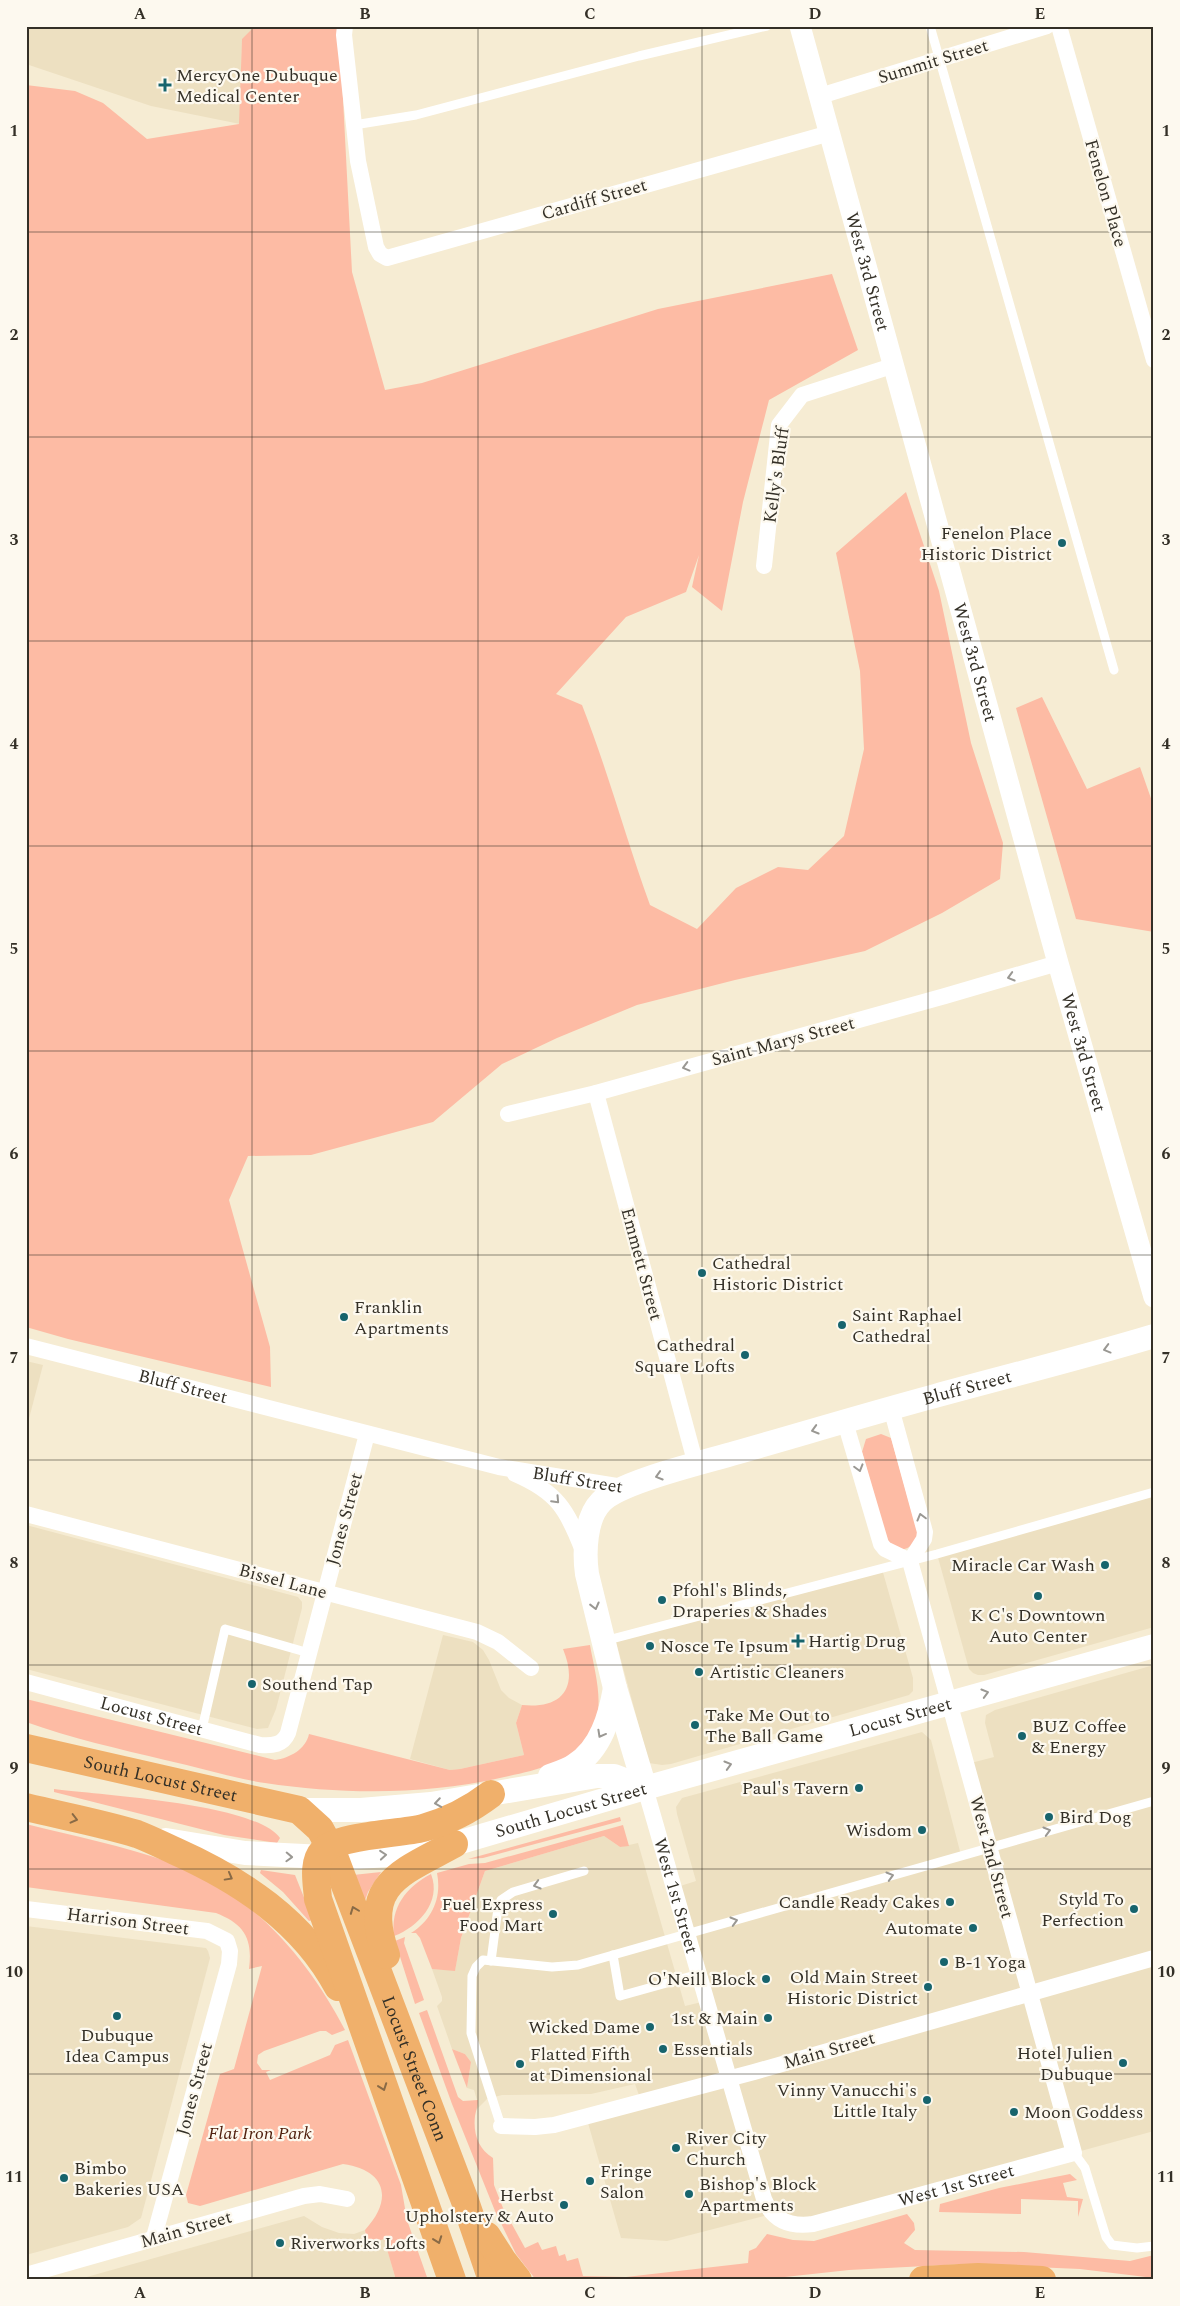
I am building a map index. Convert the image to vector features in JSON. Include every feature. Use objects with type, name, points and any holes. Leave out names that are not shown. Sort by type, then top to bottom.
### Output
[{"type":"highway","name":"South Locust Street","points":[[26,1748],[299,1810]]},
{"type":"highway","points":[[367,2041],[318,1899],[316,1869],[337,1841],[421,1828],[453,1818],[491,1794]]},
{"type":"highway","name":"South Locust Street","points":[[26,1807],[137,1834]]},
{"type":"highway","name":"Locust Street Conn","points":[[299,1810],[320,1829],[328,1854],[464,2201],[492,2280]]},
{"type":"highway","points":[[137,1834],[206,1865],[238,1883],[272,1908],[305,1940],[332,1976],[367,2041]]},
{"type":"highway","points":[[416,2077],[411,2034],[400,1995],[378,1933],[377,1910],[384,1890],[399,1874],[454,1844]]},
{"type":"highway","name":"Locust Street Conn","points":[[367,2041],[452,2280]]},
{"type":"highway","points":[[464,2201],[503,2261],[518,2280]]},
{"type":"highway","points":[[923,2280],[978,2277],[1042,2280]]},
{"type":"main road","name":"Bluff Street","points":[[623,1487],[892,1408],[1154,1336]]},
{"type":"main road","name":"West 1st Street","points":[[623,1487],[601,1501],[594,1512],[586,1543],[585,1558],[615,1688],[645,1788]]},
{"type":"main road","name":"Locust Street","points":[[645,1788],[1154,1646]]},
{"type":"main road","points":[[521,1788],[574,1766],[585,1758],[604,1729],[610,1713],[615,1688]]},
{"type":"main road","name":"South Locust Street","points":[[299,1810],[387,1808],[431,1804],[521,1788],[614,1776],[645,1788]]},
{"type":"main road","name":"South Locust Street","points":[[137,1834],[245,1853],[388,1855],[454,1844],[645,1788]]},
{"type":"street","name":"Cardiff Street","points":[[345,26],[344,35],[358,162],[373,234],[380,254],[387,258],[830,133]]},
{"type":"street","name":"West 3rd Street","points":[[800,26],[892,366],[1058,963],[1154,1297]]},
{"type":"street","name":"Summit Street","points":[[820,96],[1047,26]]},
{"type":"street","name":"Fenelon Place","points":[[1059,26],[1154,360]]},
{"type":"street","name":"Kelly's Bluff","points":[[764,566],[779,424],[802,395],[892,366]]},
{"type":"street","name":"Saint Marys Street","points":[[508,1114],[596,1093],[1058,963]]},
{"type":"street","name":"Emmett Street","points":[[596,1093],[696,1465]]},
{"type":"street","name":"Bluff Street","points":[[26,1346],[499,1467],[623,1487]]},
{"type":"street","points":[[846,1422],[881,1544],[885,1549],[910,1561],[924,1540],[925,1532],[892,1408]]},
{"type":"street","name":"Jones Street","points":[[277,1744],[283,1741],[288,1733],[367,1434]]},
{"type":"street","points":[[499,1467],[546,1490],[559,1502],[572,1521],[585,1558]]},
{"type":"street","name":"Bissel Lane","points":[[26,1514],[477,1632],[498,1642],[531,1668]]},
{"type":"street","name":"West 2nd Street","points":[[910,1561],[1074,2153]]},
{"type":"street","name":"Locust Street","points":[[26,1682],[260,1745],[277,1744]]},
{"type":"street","name":"West 1st Street","points":[[645,1788],[766,2204],[776,2218],[791,2224],[813,2224],[1074,2153]]},
{"type":"street","name":"Harrison Street","points":[[26,1909],[207,1931],[227,1941]]},
{"type":"street","name":"Jones Street","points":[[154,2237],[228,1964],[230,1951],[227,1941]]},
{"type":"street","name":"Main Street","points":[[501,2126],[535,2127],[554,2125],[729,2079],[1154,1958]]},
{"type":"street","name":"Main Street","points":[[26,2275],[154,2237],[304,2196],[320,2194],[347,2199]]},
{"type":"lane","points":[[354,125],[416,116],[639,56],[767,26]]},
{"type":"lane","points":[[930,26],[1114,670]]},
{"type":"lane","points":[[604,1641],[910,1561],[1154,1492]]},
{"type":"lane","points":[[202,1729],[225,1629],[309,1653]]},
{"type":"lane","points":[[501,2126],[488,2090],[470,2024],[473,1971],[483,1960],[565,1967],[1154,1801]]},
{"type":"lane","points":[[492,1961],[498,1908],[501,1900],[513,1892],[584,1871]]},
{"type":"lane","points":[[613,1955],[620,1996],[699,1974]]},
{"type":"lane","points":[[1074,2153],[1085,2168],[1106,2237],[1112,2245],[1123,2248],[1154,2246]]},
{"type":"shaded area","name":"MercyOne Dubuque Medical Center","points":[[26,26],[341,26],[242,39],[240,124],[151,106],[26,64]]},
{"type":"shaded area","points":[[26,1361],[43,1365],[26,1430]]},
{"type":"shaded area","points":[[1154,1492],[1154,1627],[984,1675],[973,1673],[969,1669],[937,1554]]},
{"type":"shaded area","points":[[26,1525],[298,1597],[302,1602],[302,1608],[276,1709],[268,1728],[257,1729],[26,1669]]},
{"type":"shaded area","points":[[882,1569],[913,1678],[913,1691],[909,1695],[671,1764],[649,1763],[615,1638]]},
{"type":"shaded area","points":[[443,1635],[473,1642],[483,1650],[501,1690],[509,1698],[522,1705],[516,1723],[524,1755],[450,1770],[410,1759]]},
{"type":"shaded area","name":"Old Main Street Historic District","points":[[1154,1665],[1154,2131],[813,2224],[772,2214],[667,2241],[621,2238],[586,2116],[641,2101],[635,2084],[591,2094],[502,2095],[487,2099],[476,2110],[477,2100],[474,2090],[467,2088],[471,2062],[465,2054],[452,2049],[437,2006],[442,2001],[442,1997],[432,1969],[455,1970],[461,1938],[485,1871],[604,1836],[620,1847],[638,1843],[685,2006],[706,2001],[674,1888],[696,1881],[677,1814],[676,1807],[682,1798],[922,1732],[931,1740],[961,1855],[990,1847],[967,1764],[994,1757],[985,1723],[986,1715],[995,1710]]},
{"type":"shaded area","points":[[26,1926],[206,1948],[210,1958],[141,2218],[128,2227],[26,2255]]},
{"type":"shaded area","points":[[304,2216],[322,2227],[339,2233],[354,2234],[365,2230],[365,2239],[384,2238],[396,2280],[76,2280]]},
{"type":"green space","points":[[255,26],[341,26],[340,41],[352,272],[385,390],[422,383],[658,309],[832,274],[858,350],[769,400],[743,502],[722,611],[692,587],[699,555],[686,592],[626,617],[556,694],[582,705],[650,905],[697,929],[736,888],[778,867],[808,870],[844,836],[864,749],[860,671],[836,553],[906,492],[939,591],[971,743],[1003,843],[1000,879],[942,913],[865,951],[735,980],[637,1005],[557,1038],[502,1064],[433,1122],[311,1155],[248,1156],[229,1200],[270,1347],[271,1387],[68,1339],[26,1327],[26,85],[75,91],[103,103],[147,139],[239,124],[242,39]]},
{"type":"green space","points":[[1042,697],[1087,789],[1140,767],[1154,807],[1154,932],[1076,919],[1016,708]]},
{"type":"green space","points":[[881,1434],[891,1438],[918,1534],[912,1545],[901,1550],[887,1541],[862,1452],[866,1439]]},
{"type":"green space","points":[[590,1645],[597,1680],[599,1704],[594,1726],[582,1746],[564,1759],[542,1768],[449,1787],[418,1790],[357,1791],[326,1790],[265,1783],[113,1747],[26,1722],[26,1699],[275,1760],[296,1752],[305,1744],[309,1734],[450,1770],[460,1769],[524,1755],[516,1723],[522,1705],[548,1703],[564,1693],[568,1685],[569,1675],[563,1649]]},
{"type":"green space","points":[[54,1789],[139,1798],[209,1809],[240,1816],[265,1826],[280,1838],[277,1843],[224,1835],[54,1792]]},
{"type":"green space","points":[[620,1817],[621,1821],[483,1858],[468,1859]]},
{"type":"green space","name":"Flat Iron Park","points":[[26,1824],[134,1851],[169,1862],[198,1875],[225,1890],[250,1909],[294,1952],[330,2003],[345,2030],[332,2035],[326,2031],[320,2031],[264,2051],[258,2055],[257,2063],[262,2070],[271,2070],[266,2072],[270,2080],[330,2055],[335,2045],[348,2040],[401,2185],[407,2220],[428,2280],[396,2280],[384,2239],[367,2244],[365,2230],[380,2208],[381,2188],[377,2180],[358,2167],[343,2164],[200,2206],[188,2203],[186,2195],[220,2074],[234,2069],[262,1966],[249,1969],[248,1941],[240,1927],[226,1917],[216,1913],[26,1887]]},
{"type":"green space","points":[[623,1825],[629,1846],[620,1847],[604,1836],[485,1871],[461,1938],[455,1971],[432,1969],[420,1938],[416,1933],[411,1933],[425,1922],[434,1908],[438,1891],[437,1873],[469,1864],[485,1863]]},
{"type":"green space","points":[[261,1870],[295,1875],[313,1920],[309,1921],[283,1892],[260,1873]]},
{"type":"green space","points":[[381,1872],[368,1892],[364,1903],[353,1875]]},
{"type":"green space","points":[[431,1874],[434,1884],[433,1894],[426,1912],[403,1932],[394,1936],[395,1916],[402,1899],[414,1885]]},
{"type":"green space","points":[[405,1937],[404,1943],[424,2000],[415,2004],[395,1941]]},
{"type":"green space","points":[[427,2010],[458,2097],[463,2101],[478,2100],[475,2116],[476,2134],[480,2145],[493,2158],[494,2185],[503,2208],[525,2248],[538,2242],[542,2250],[556,2246],[559,2256],[565,2254],[567,2261],[578,2258],[583,2276],[626,2277],[748,2263],[749,2251],[756,2248],[767,2234],[793,2240],[814,2241],[907,2214],[914,2223],[915,2230],[904,2243],[915,2250],[1024,2252],[1130,2261],[1154,2255],[1154,2278],[1080,2269],[964,2264],[849,2270],[758,2280],[536,2280],[516,2254],[495,2211],[452,2104],[419,2013]]},
{"type":"green space","points":[[452,2049],[465,2054],[471,2062],[467,2088]]},
{"type":"green space","points":[[1070,2174],[1077,2180],[1063,2183],[1067,2197],[1083,2199],[1078,2217],[1078,2201],[1021,2199],[1021,2214],[939,2212],[940,2204],[999,2188]]},
{"type":"place","name":"MercyOne Dubuque Medical Center","points":[[165,85]]},
{"type":"place","name":"Fenelon Place Historic District","points":[[1062,543]]},
{"type":"place","name":"Cathedral Historic District","points":[[702,1273]]},
{"type":"place","name":"Franklin Apartments","points":[[344,1317]]},
{"type":"place","name":"Saint Raphael Cathedral","points":[[842,1325]]},
{"type":"place","name":"Cathedral Square Lofts","points":[[745,1355]]},
{"type":"place","name":"Miracle Car Wash","points":[[1105,1565]]},
{"type":"place","name":"K C's Downtown Auto Center","points":[[1038,1596]]},
{"type":"place","name":"Pfohl's Blinds, Draperies & Shades","points":[[662,1600]]},
{"type":"place","name":"Hartig Drug","points":[[798,1641]]},
{"type":"place","name":"Nosce Te Ipsum","points":[[650,1646]]},
{"type":"place","name":"Artistic Cleaners","points":[[699,1672]]},
{"type":"place","name":"Southend Tap","points":[[252,1684]]},
{"type":"place","name":"Take Me Out to The Ball Game","points":[[695,1725]]},
{"type":"place","name":"BUZ Coffee & Energy","points":[[1022,1736]]},
{"type":"place","name":"Paul's Tavern","points":[[859,1788]]},
{"type":"place","name":"Bird Dog","points":[[1049,1817]]},
{"type":"place","name":"Wisdom","points":[[922,1830]]},
{"type":"place","name":"Candle Ready Cakes","points":[[950,1902]]},
{"type":"place","name":"Styld To Perfection","points":[[1134,1909]]},
{"type":"place","name":"Fuel Express Food Mart","points":[[553,1914]]},
{"type":"place","name":"Automate","points":[[973,1928]]},
{"type":"place","name":"B-1 Yoga","points":[[944,1962]]},
{"type":"place","name":"O'Neill Block","points":[[766,1979]]},
{"type":"place","name":"Old Main Street Historic District","points":[[928,1987]]},
{"type":"place","name":"Dubuque Idea Campus","points":[[117,2016]]},
{"type":"place","name":"1st & Main","points":[[768,2018]]},
{"type":"place","name":"Wicked Dame","points":[[650,2027]]},
{"type":"place","name":"Essentials","points":[[663,2049]]},
{"type":"place","name":"Hotel Julien Dubuque","points":[[1123,2063]]},
{"type":"place","name":"Flatted Fifth at Dimensional","points":[[520,2064]]},
{"type":"place","name":"Vinny Vanucchi's Little Italy","points":[[927,2100]]},
{"type":"place","name":"Moon Goddess","points":[[1014,2112]]},
{"type":"place","name":"River City Church","points":[[676,2148]]},
{"type":"place","name":"Bimbo Bakeries USA","points":[[64,2178]]},
{"type":"place","name":"Fringe Salon","points":[[590,2181]]},
{"type":"place","name":"Bishop's Block Apartments","points":[[689,2194]]},
{"type":"place","name":"Herbst Upholstery & Auto","points":[[564,2205]]},
{"type":"place","name":"Riverworks Lofts","points":[[280,2243]]}]
